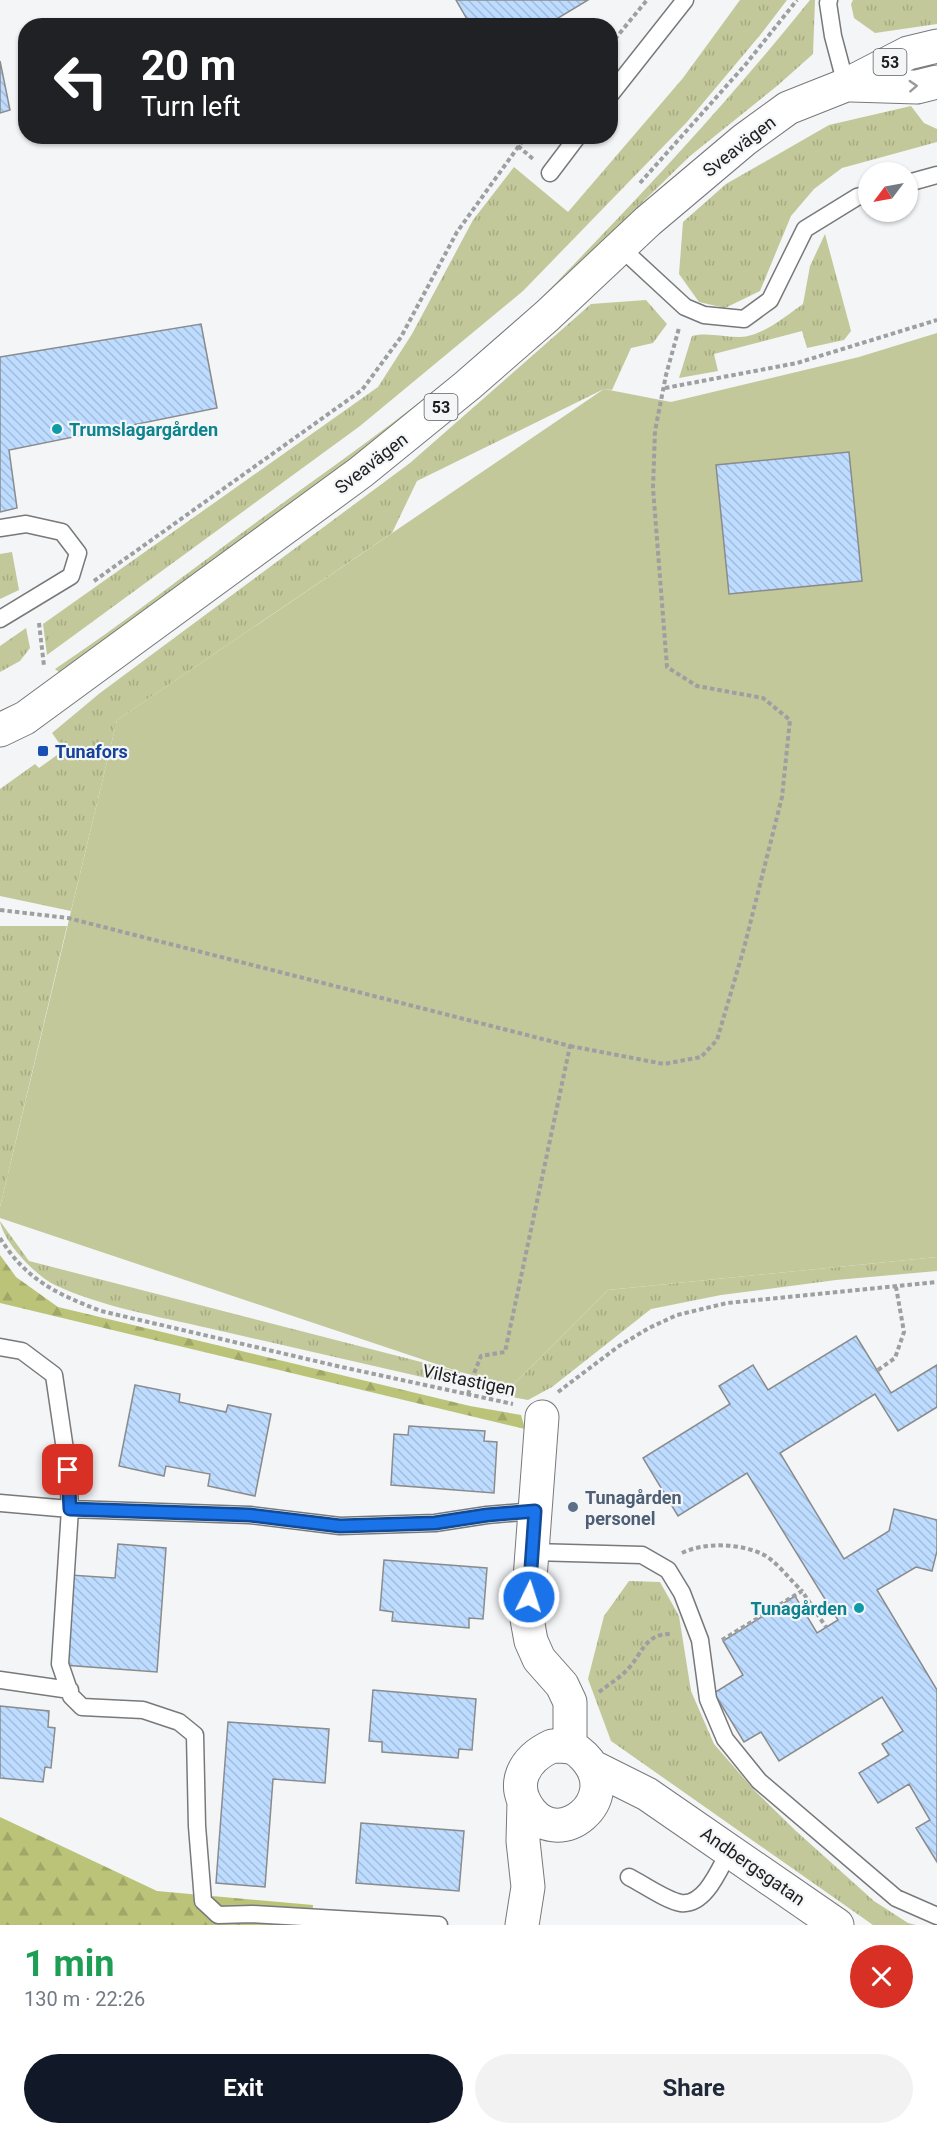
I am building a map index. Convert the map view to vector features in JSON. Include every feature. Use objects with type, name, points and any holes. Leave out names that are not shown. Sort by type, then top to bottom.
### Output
[{"type":"main road","name":"Sveavägen","points":[[0,751],[12,724],[361,472],[477,378],[702,174],[779,114],[788,108],[846,85],[908,53],[937,46]]},
{"type":"main road","name":"Sveavägen","points":[[846,85],[917,87],[937,82]]},
{"type":"main road","points":[[522,1925],[528,1887],[544,1851],[572,1820],[592,1805],[597,1790],[597,1779],[582,1757],[570,1702],[562,1685],[539,1659],[531,1641],[527,1619],[535,1511],[539,1405]]},
{"type":"main road","points":[[528,1887],[523,1840],[524,1802],[521,1780],[525,1767],[532,1758],[552,1746],[582,1757]]},
{"type":"main road","name":"Andbergsgatan","points":[[582,1757],[668,1808],[837,1925]]},
{"type":"main road","points":[[524,1802],[533,1814],[544,1822],[572,1820]]},
{"type":"main road","name":"Andbergsgatan","points":[[572,1820],[622,1806],[643,1805],[668,1808]]},
{"type":"lane","points":[[618,85],[685,0]]},
{"type":"lane","points":[[829,0],[833,36],[846,85]]},
{"type":"lane","points":[[550,173],[572,144]]},
{"type":"lane","points":[[918,180],[937,175]]},
{"type":"lane","points":[[620,247],[685,307],[704,315],[744,319],[770,300],[805,229],[858,196]]},
{"type":"lane","points":[[0,528],[26,524],[62,532],[78,553],[71,576],[0,620]]},
{"type":"lane","points":[[0,1347],[22,1351],[54,1375],[68,1470],[70,1509],[60,1664],[72,1696],[82,1707],[143,1710],[179,1722],[195,1736],[197,1826],[203,1901],[218,1914],[439,1925]]},
{"type":"lane","points":[[0,1503],[70,1509],[250,1515],[340,1526],[435,1523],[535,1511]]},
{"type":"lane","points":[[532,1552],[642,1555],[668,1570],[682,1593],[697,1634],[708,1699],[725,1739],[759,1780],[896,1898],[937,1916]]},
{"type":"lane","points":[[0,1680],[70,1690]]},
{"type":"lane","points":[[629,1877],[678,1902],[688,1903],[703,1895],[730,1850]]},
{"type":"path","points":[[618,37],[647,0]]},
{"type":"path","points":[[632,192],[746,64],[797,0]]},
{"type":"path","points":[[88,586],[362,390],[401,337],[457,232],[520,144]]},
{"type":"path","points":[[0,910],[68,918],[570,1046],[664,1064],[701,1057],[717,1040],[744,948],[782,797],[790,720],[763,698],[697,686],[667,667],[653,488],[656,431],[666,375],[685,307]]},
{"type":"path","points":[[665,388],[797,363],[937,320]]},
{"type":"path","points":[[39,620],[44,670]]},
{"type":"path","points":[[468,1395],[482,1356],[505,1352],[570,1046]]},
{"type":"path","name":"Vilstastigen","points":[[0,1238],[30,1275],[65,1297],[100,1311],[468,1395],[539,1405]]},
{"type":"path","points":[[539,1405],[619,1346],[677,1315],[728,1304],[937,1282]]},
{"type":"path","points":[[878,1370],[895,1359],[904,1332],[896,1287]]},
{"type":"path","points":[[659,1564],[690,1549],[729,1544],[765,1555],[802,1591],[826,1627]]},
{"type":"path","points":[[701,1653],[802,1591]]},
{"type":"path","points":[[598,1694],[627,1670],[650,1639],[664,1634],[697,1634]]},
{"type":"green space","points":[[740,0],[787,0],[687,122],[523,291],[360,426],[47,655],[43,624],[378,387],[412,334],[473,220],[514,167],[568,212],[683,78]]},
{"type":"green space","points":[[810,0],[815,0],[813,54],[690,156],[503,338],[415,413],[60,673],[55,669],[136,612],[390,424],[479,355],[555,284],[655,179],[734,91]]},
{"type":"green space","points":[[853,0],[937,0],[937,24],[875,33],[854,18],[851,4]]},
{"type":"green space","points":[[911,106],[924,123],[937,129],[937,142],[842,168],[814,189],[791,216],[760,291],[725,308],[699,302],[679,274],[683,222],[726,184],[829,125]]},
{"type":"green space","points":[[825,234],[851,331],[844,340],[807,348],[802,331],[714,354],[718,371],[679,378],[692,336],[704,334],[740,337],[756,334],[803,304],[810,266]]},
{"type":"green space","points":[[646,300],[667,324],[653,343],[631,348],[612,390],[604,389],[417,481],[392,533],[117,720],[71,911],[0,896],[0,789],[35,764],[39,768],[64,750],[52,733],[100,693],[410,463],[591,304]]},
{"type":"green space","points":[[937,333],[937,1257],[608,1290],[513,1385],[460,1372],[0,1218],[0,1207],[117,720],[604,389],[671,402],[859,357]]},
{"type":"green space","points":[[12,552],[19,590],[0,599],[0,554]]},
{"type":"green space","points":[[26,628],[30,648],[20,661],[0,672],[0,646]]},
{"type":"green space","points":[[0,926],[67,926],[0,1207]]},
{"type":"green space","points":[[0,1221],[29,1261],[460,1372],[457,1385],[150,1315],[91,1299],[47,1281],[14,1248],[7,1239]]},
{"type":"green space","points":[[0,1255],[16,1277],[58,1307],[470,1406],[521,1415],[525,1429],[0,1303]]},
{"type":"green space","points":[[937,1257],[937,1271],[836,1280],[721,1295],[651,1309],[552,1387],[528,1400],[485,1392],[482,1378],[513,1385],[608,1290]]},
{"type":"green space","points":[[629,1581],[660,1582],[679,1616],[691,1691],[714,1744],[755,1791],[874,1901],[908,1923],[916,1925],[873,1925],[611,1741],[588,1679],[604,1616]]},
{"type":"green space","points":[[0,1817],[157,1891],[313,1905],[312,1925],[0,1925]]},
{"type":"building","points":[[456,0],[588,0],[558,18],[466,18]]},
{"type":"building","points":[[0,61],[10,110],[0,113]]},
{"type":"building","name":"Trumslagargården","points":[[201,324],[217,408],[9,450],[17,508],[0,512],[0,357]]},
{"type":"building","points":[[849,452],[862,581],[729,594],[716,465]]},
{"type":"building","name":"Tunagården","points":[[856,1336],[891,1393],[937,1365],[937,1407],[898,1431],[875,1394],[780,1453],[844,1559],[889,1531],[894,1509],[937,1520],[937,1551],[932,1571],[916,1567],[877,1590],[937,1690],[937,1862],[916,1828],[930,1820],[909,1784],[878,1803],[859,1773],[889,1755],[882,1744],[903,1731],[882,1697],[779,1761],[761,1732],[744,1742],[714,1693],[743,1675],[723,1641],[795,1596],[817,1633],[838,1620],[747,1473],[678,1516],[643,1458],[730,1404],[719,1386],[753,1365],[768,1390]]},
{"type":"building","points":[[135,1385],[180,1394],[179,1402],[226,1412],[228,1405],[271,1414],[255,1496],[208,1486],[210,1474],[166,1466],[164,1476],[119,1466]]},
{"type":"building","points":[[409,1426],[485,1431],[484,1441],[497,1442],[494,1493],[391,1485],[394,1434],[408,1435]]},
{"type":"building","points":[[118,1544],[166,1548],[157,1672],[63,1665],[70,1575],[115,1578]]},
{"type":"building","points":[[384,1560],[487,1568],[483,1619],[469,1618],[469,1628],[392,1621],[393,1612],[380,1610]]},
{"type":"building","points":[[373,1690],[476,1699],[472,1750],[459,1749],[458,1758],[382,1752],[382,1742],[369,1741]]},
{"type":"building","points":[[0,1706],[49,1711],[48,1727],[55,1728],[51,1768],[45,1767],[43,1782],[0,1778]]},
{"type":"building","points":[[228,1722],[329,1729],[325,1783],[273,1779],[265,1887],[216,1883]]},
{"type":"building","points":[[361,1823],[464,1831],[459,1891],[356,1883]]},
{"type":"place","name":"Trumslagargården","points":[[57,429]]},
{"type":"place","name":"Tunafors","points":[[43,751]]},
{"type":"place","name":"Tunagården personel","points":[[573,1507]]},
{"type":"place","name":"Tunagården","points":[[859,1608]]},
{"type":"route","points":[[68,1470],[70,1509],[250,1515],[340,1526],[435,1523],[535,1511],[529,1597]]}]
